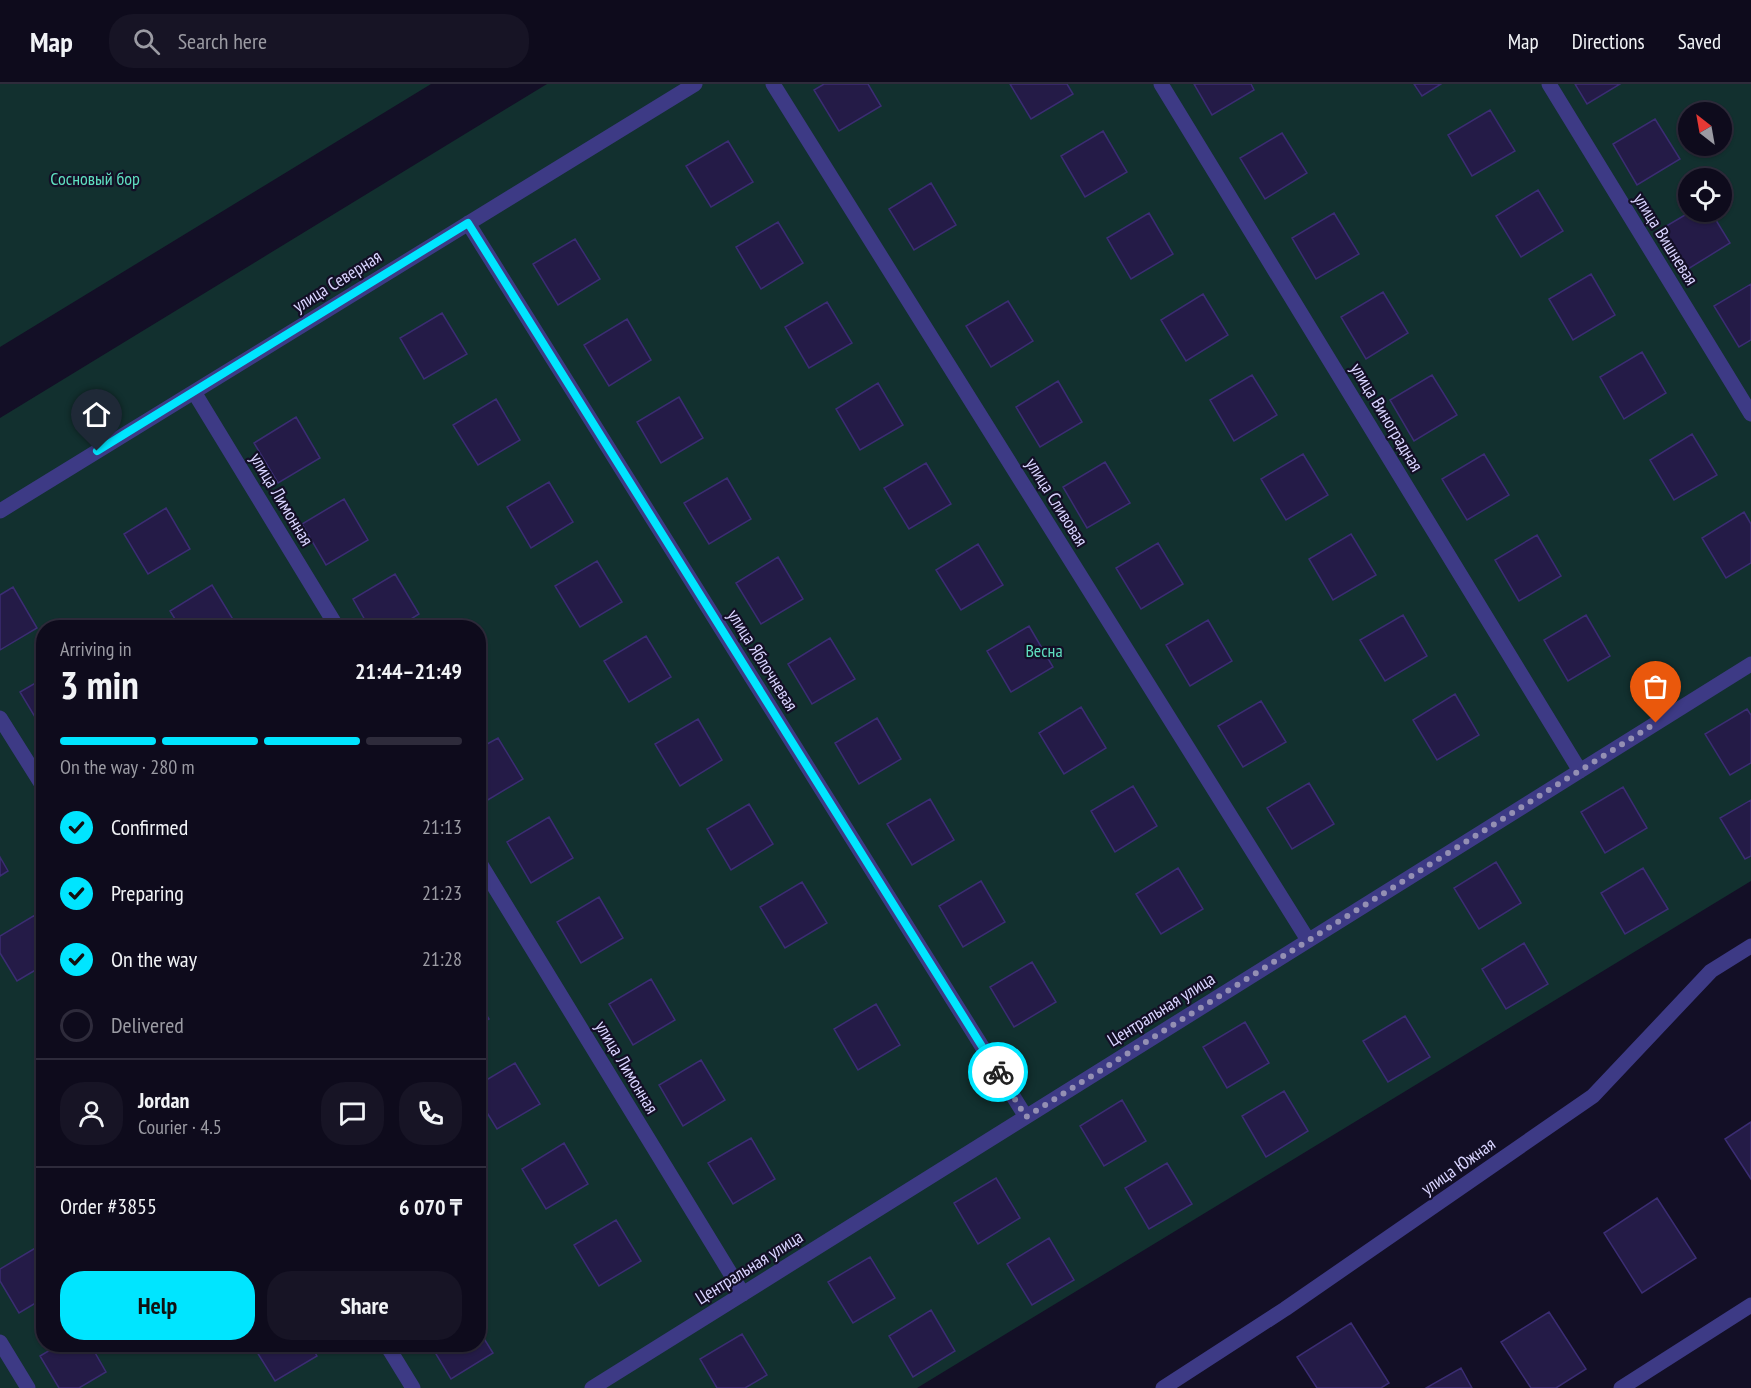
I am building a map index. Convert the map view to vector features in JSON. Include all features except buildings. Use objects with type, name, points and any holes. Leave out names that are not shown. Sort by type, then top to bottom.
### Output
[{"type":"street","name":"улица Северная","points":[[0,511],[695,84]]},
{"type":"street","name":"улица Сливовая","points":[[773,84],[1308,940]]},
{"type":"street","name":"улица Виноградная","points":[[1161,84],[1580,771]]},
{"type":"street","name":"улица Вишневая","points":[[1549,84],[1751,414]]},
{"type":"street","name":"улица Яблочневая","points":[[468,223],[1026,1117]]},
{"type":"street","name":"улица Лимонная","points":[[194,392],[333,620]]},
{"type":"street","name":"Центральная улица","points":[[592,1388],[1751,664]]},
{"type":"street","points":[[0,718],[36,775]]},
{"type":"street","name":"улица Лимонная","points":[[486,873],[743,1294]]},
{"type":"street","name":"улица Южная","points":[[1163,1388],[1285,1309],[1593,1096],[1711,971],[1751,946]]},
{"type":"street","points":[[1621,1388],[1751,1305]]},
{"type":"street","points":[[0,1342],[28,1388]]},
{"type":"street","points":[[391,1352],[413,1388]]},
{"type":"green space","name":"Сосновый бор","points":[[0,84],[431,84],[0,347]]},
{"type":"green space","name":"Весна","points":[[547,84],[1751,84],[1751,881],[917,1388],[0,1388],[0,418]]},
{"type":"way so far","points":[[998,1072],[1026,1117],[1656,723]]},
{"type":"route","points":[[97,451],[468,223],[998,1072]]}]
